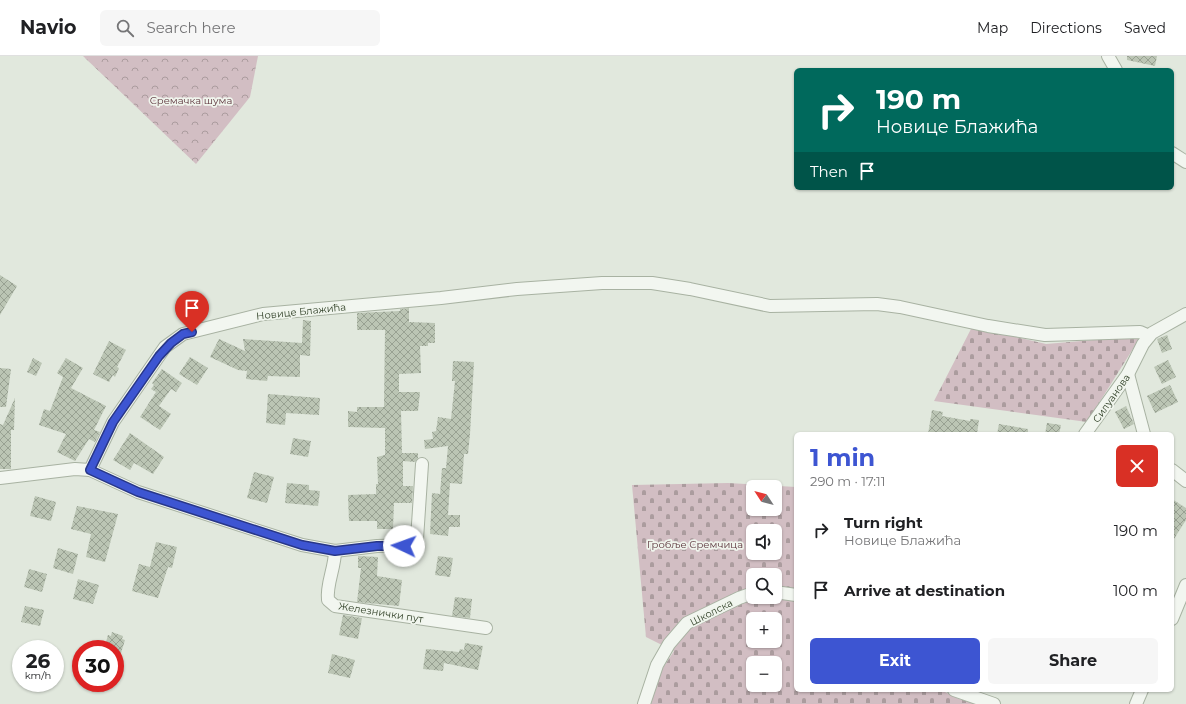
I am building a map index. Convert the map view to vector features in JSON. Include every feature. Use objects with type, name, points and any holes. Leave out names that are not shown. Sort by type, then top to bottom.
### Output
[{"type":"street","points":[[1108,56],[1115,68]]},
{"type":"street","points":[[1174,154],[1186,162]]},
{"type":"street","name":"Новице Блажића","points":[[90,470],[113,422],[165,347],[183,334],[263,314],[562,286],[602,283],[652,283],[684,287],[770,306],[877,304],[924,311],[988,326],[1045,335],[1134,332],[1143,333],[1149,336]]},
{"type":"street","name":"Силуанова","points":[[1086,432],[1128,374],[1143,344],[1149,336],[1186,314]]},
{"type":"street","points":[[1128,374],[1143,432]]},
{"type":"street","points":[[0,478],[75,469],[90,470],[138,492],[302,545],[335,551],[377,546],[408,546],[415,542],[422,464]]},
{"type":"street","points":[[1174,472],[1186,481]]},
{"type":"street","name":"Железнички пут","points":[[335,551],[335,562],[327,592],[328,600],[335,606],[486,628]]},
{"type":"street","points":[[1174,614],[1186,585]]},
{"type":"street","points":[[782,593],[794,595]]},
{"type":"street","name":"Школска","points":[[644,704],[657,665],[669,644],[687,624],[746,596]]},
{"type":"street","points":[[960,692],[994,704]]},
{"type":"street","points":[[1136,704],[1141,692]]},
{"type":"green space","name":"Сремачка шума","points":[[83,56],[258,56],[250,97],[196,164]]},
{"type":"green space","points":[[972,327],[1046,344],[1141,336],[1087,422],[934,401]]},
{"type":"green space","name":"Гробље Сремчица","points":[[728,483],[746,484],[746,516],[782,516],[782,486],[794,487],[794,692],[945,692],[959,699],[978,704],[651,704],[661,671],[674,651],[646,637],[632,485]]},
{"type":"building","points":[[1127,56],[1157,56],[1155,66],[1127,60]]},
{"type":"building","points":[[0,275],[17,286],[0,315]]},
{"type":"building","points":[[409,308],[409,322],[435,323],[435,343],[428,343],[428,346],[420,346],[421,373],[399,374],[399,392],[420,392],[418,411],[401,411],[402,453],[418,453],[418,458],[415,462],[403,461],[403,486],[413,486],[412,503],[394,503],[393,529],[377,529],[377,521],[349,521],[348,495],[376,494],[376,484],[378,484],[377,457],[385,455],[385,428],[348,427],[348,411],[357,412],[357,407],[384,407],[385,330],[357,330],[357,313],[400,311],[400,309]]},
{"type":"building","points":[[303,320],[311,321],[310,356],[300,355],[300,377],[268,376],[267,381],[246,379],[247,371],[238,370],[210,357],[219,339],[245,351],[243,339],[302,343]]},
{"type":"building","points":[[1167,335],[1172,349],[1162,353],[1157,339]]},
{"type":"building","points":[[109,341],[126,350],[117,367],[119,368],[115,377],[113,375],[109,382],[93,374]]},
{"type":"building","points":[[190,357],[208,368],[197,385],[179,374]]},
{"type":"building","points":[[33,358],[42,363],[36,376],[27,372]]},
{"type":"building","points":[[66,358],[83,368],[71,388],[106,406],[94,430],[100,432],[95,442],[89,439],[75,461],[57,452],[66,434],[39,425],[44,409],[50,411],[63,377],[57,373]]},
{"type":"building","points":[[1168,360],[1176,377],[1162,384],[1154,367]]},
{"type":"building","points":[[453,361],[474,362],[468,454],[464,454],[462,484],[450,483],[448,515],[460,515],[460,527],[449,527],[448,536],[430,534],[432,493],[440,494],[442,468],[446,468],[448,446],[425,449],[424,440],[433,439],[432,432],[436,431],[438,417],[451,419],[455,381],[452,381]]},
{"type":"building","points":[[0,368],[11,369],[6,407],[0,407]]},
{"type":"building","points":[[162,369],[182,383],[176,392],[171,389],[159,406],[171,414],[160,430],[140,417],[156,392],[151,389],[154,385],[152,383]]},
{"type":"building","points":[[1170,385],[1178,402],[1155,413],[1147,396]]},
{"type":"building","points":[[268,394],[320,398],[319,415],[286,413],[285,425],[266,423]]},
{"type":"building","points":[[15,398],[14,430],[11,430],[11,469],[0,469],[0,424],[3,425]]},
{"type":"building","points":[[1126,406],[1134,424],[1124,429],[1115,412]]},
{"type":"building","points":[[932,410],[943,412],[942,416],[970,421],[970,419],[979,420],[977,432],[928,432]]},
{"type":"building","points":[[1047,423],[1061,425],[1059,432],[1045,432]]},
{"type":"building","points":[[999,424],[1028,429],[1028,432],[997,432]]},
{"type":"building","points":[[130,433],[164,457],[153,474],[134,463],[130,470],[113,460]]},
{"type":"building","points":[[293,438],[311,441],[308,457],[290,454]]},
{"type":"building","points":[[254,472],[274,477],[267,503],[247,498]]},
{"type":"building","points":[[287,483],[309,485],[309,490],[320,491],[318,506],[285,503]]},
{"type":"building","points":[[35,496],[56,502],[51,521],[30,516]]},
{"type":"building","points":[[1174,500],[1186,508],[1186,520],[1174,539]]},
{"type":"building","points":[[77,506],[118,514],[105,562],[86,557],[91,534],[71,529]]},
{"type":"building","points":[[156,542],[177,547],[172,568],[168,567],[158,598],[132,591],[139,564],[150,567]]},
{"type":"building","points":[[58,548],[78,554],[73,574],[53,568]]},
{"type":"building","points":[[358,556],[378,557],[377,576],[402,580],[399,606],[357,602],[361,568],[358,568]]},
{"type":"building","points":[[438,556],[453,558],[450,577],[435,575]]},
{"type":"building","points":[[29,569],[47,574],[42,592],[24,587]]},
{"type":"building","points":[[78,579],[99,585],[93,604],[73,599]]},
{"type":"building","points":[[455,597],[472,599],[470,618],[452,616]]},
{"type":"building","points":[[25,606],[44,610],[40,626],[21,622]]},
{"type":"building","points":[[343,615],[362,618],[358,639],[339,635]]},
{"type":"building","points":[[112,632],[123,636],[122,639],[125,640],[124,643],[124,640],[107,640],[108,635],[111,636]]},
{"type":"building","points":[[465,643],[483,646],[478,670],[444,663],[443,671],[423,669],[426,649],[459,652],[460,649],[464,650]]},
{"type":"building","points":[[332,654],[355,660],[350,678],[328,673]]},
{"type":"route","points":[[192,332],[183,334],[165,347],[113,422],[90,470],[138,492],[317,549],[343,551],[377,546],[404,546]]}]
